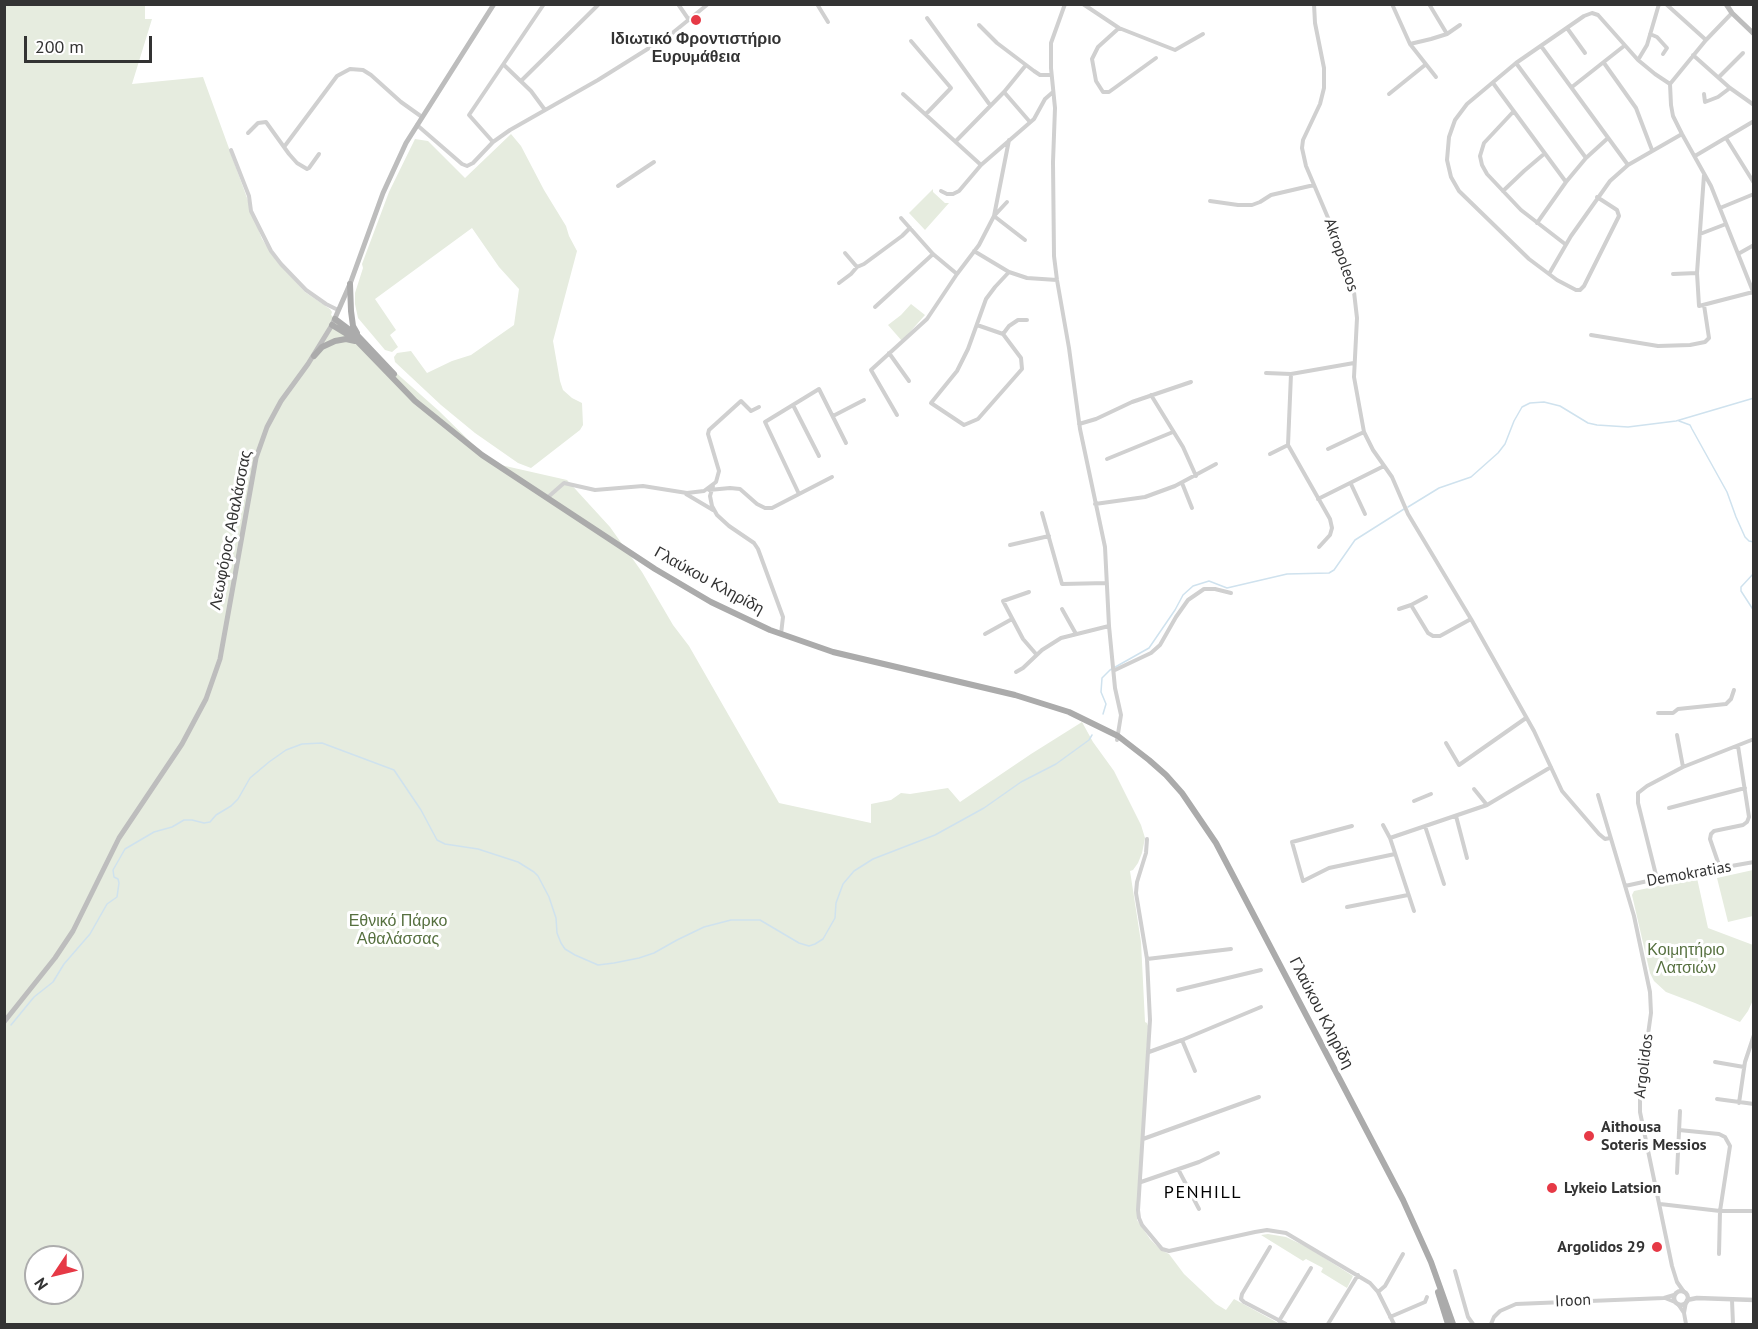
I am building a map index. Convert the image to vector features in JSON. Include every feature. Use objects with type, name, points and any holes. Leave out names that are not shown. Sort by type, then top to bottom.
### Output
[{"type":"main road","name":"Λεωφόρος Αθαλάσσας","points":[[4,1022],[55,958],[73,931],[118,838],[182,744],[206,699],[224,642],[256,458],[267,427],[281,401],[314,356],[334,322],[396,163],[417,125],[494,4]]},
{"type":"main road","points":[[1726,4],[1754,34]]},
{"type":"main road","points":[[314,356],[326,344],[338,340],[360,340],[352,323],[350,284]]},
{"type":"main road","name":"Γλαύκου Κληρίδη","points":[[334,322],[360,340],[426,410],[482,455],[693,591],[740,616],[781,634],[833,652],[1015,695],[1050,706],[1118,738],[1149,765],[1187,801],[1216,843],[1403,1200],[1439,1282],[1450,1324]]},
{"type":"street","points":[[493,142],[469,115],[544,4]]},
{"type":"street","points":[[521,81],[599,4]]},
{"type":"street","points":[[678,4],[689,20]]},
{"type":"street","points":[[417,125],[467,166],[510,130],[670,35],[708,4]]},
{"type":"street","points":[[817,4],[828,22]]},
{"type":"street","points":[[1065,4],[1051,43],[1054,108],[1053,240],[1079,424],[1105,547],[1109,626],[1115,688],[1121,715],[1118,738]]},
{"type":"street","points":[[1083,4],[1119,28],[1175,50],[1203,34]]},
{"type":"street","name":"Akropoleos","points":[[1314,4],[1315,23],[1324,68],[1324,88],[1320,104],[1303,140],[1302,148],[1306,166],[1344,258],[1354,292],[1357,318],[1355,388],[1364,432],[1373,450],[1392,477],[1406,511],[1472,619],[1568,799],[1601,836],[1610,838]]},
{"type":"street","points":[[1392,4],[1410,44],[1436,77]]},
{"type":"street","points":[[1429,4],[1447,34]]},
{"type":"street","points":[[1638,60],[1646,49],[1659,4]]},
{"type":"street","points":[[1666,4],[1706,40]]},
{"type":"street","points":[[1704,174],[1698,273],[1699,306],[1753,293],[1711,186],[1673,117],[1670,84],[1706,40],[1732,13]]},
{"type":"street","points":[[1598,197],[1617,210],[1619,216],[1584,286],[1580,290],[1574,290],[1529,259],[1464,197],[1450,173],[1447,146],[1454,124],[1467,104],[1516,63],[1587,14],[1596,14],[1638,60],[1670,84]]},
{"type":"street","points":[[927,18],[990,105]]},
{"type":"street","points":[[980,25],[997,43],[1026,65],[1041,75],[1052,75]]},
{"type":"street","points":[[1410,44],[1447,34],[1460,25]]},
{"type":"street","points":[[1119,28],[1098,47],[1092,59],[1096,81],[1102,92],[1109,92],[1156,58]]},
{"type":"street","points":[[1568,28],[1586,53]]},
{"type":"street","points":[[1650,34],[1657,37],[1667,48],[1663,54]]},
{"type":"street","points":[[911,41],[951,88],[926,114]]},
{"type":"street","points":[[1541,46],[1628,165]]},
{"type":"street","points":[[1572,87],[1624,46]]},
{"type":"street","points":[[1719,77],[1743,53]]},
{"type":"street","points":[[1694,55],[1730,88],[1754,105]]},
{"type":"street","points":[[1516,63],[1586,158]]},
{"type":"street","points":[[1604,63],[1636,108],[1653,150]]},
{"type":"street","points":[[504,65],[531,91],[545,110]]},
{"type":"street","points":[[956,141],[1004,92],[1026,65]]},
{"type":"street","points":[[1389,94],[1425,65]]},
{"type":"street","points":[[284,147],[337,76],[350,69],[363,70],[371,75],[422,117]]},
{"type":"street","points":[[1492,83],[1566,182]]},
{"type":"street","points":[[1704,94],[1705,102],[1718,97],[1730,88]]},
{"type":"street","points":[[1004,92],[1030,122]]},
{"type":"street","points":[[941,191],[953,194],[959,191],[981,165],[1034,119],[1048,95],[1053,92]]},
{"type":"street","points":[[903,94],[981,165]]},
{"type":"street","points":[[1513,112],[1487,138],[1481,151],[1484,170],[1537,223],[1565,244]]},
{"type":"street","points":[[1695,156],[1754,121]]},
{"type":"street","points":[[248,133],[258,123],[266,122],[297,163],[307,169],[319,154]]},
{"type":"street","points":[[1550,274],[1565,244],[1610,181],[1628,165],[1682,134]]},
{"type":"street","points":[[1537,223],[1586,158],[1608,138]]},
{"type":"street","points":[[1726,138],[1754,183]]},
{"type":"street","points":[[897,415],[871,370],[927,319],[979,245],[994,216],[1010,140]]},
{"type":"street","points":[[231,150],[249,196],[251,211],[271,251],[280,264],[306,290],[339,311]]},
{"type":"street","points":[[1503,191],[1544,154]]},
{"type":"street","points":[[618,186],[654,162]]},
{"type":"street","points":[[1210,201],[1252,205],[1271,195],[1314,185]]},
{"type":"street","points":[[1720,208],[1754,194]]},
{"type":"street","points":[[994,216],[1007,202]]},
{"type":"street","points":[[994,216],[1024,240]]},
{"type":"street","points":[[901,218],[933,254],[957,274]]},
{"type":"street","points":[[1700,234],[1726,224]]},
{"type":"street","points":[[839,283],[910,228]]},
{"type":"street","points":[[1738,254],[1754,245]]},
{"type":"street","points":[[974,251],[1009,273],[1027,278],[1057,280]]},
{"type":"street","points":[[845,254],[857,267]]},
{"type":"street","points":[[875,307],[933,254]]},
{"type":"street","points":[[977,325],[1003,334],[1021,358],[1022,369],[978,419],[964,425],[931,403],[957,371],[968,349],[986,299],[1009,273]]},
{"type":"street","points":[[1673,274],[1698,273]]},
{"type":"street","points":[[1591,335],[1658,346],[1706,342],[1709,338],[1704,305]]},
{"type":"street","points":[[1003,334],[1018,320],[1027,321]]},
{"type":"street","points":[[889,353],[909,381]]},
{"type":"street","points":[[1266,373],[1291,374],[1354,363]]},
{"type":"street","points":[[1291,374],[1288,445],[1330,519],[1332,528],[1330,535],[1319,547]]},
{"type":"street","points":[[1079,424],[1096,419],[1132,402],[1191,382]]},
{"type":"street","points":[[799,494],[765,422],[819,389],[846,443]]},
{"type":"street","points":[[1151,395],[1183,447],[1196,476]]},
{"type":"street","points":[[833,416],[864,400]]},
{"type":"street","points":[[714,510],[710,496],[719,471],[708,434],[709,430],[741,401],[751,411],[759,407]]},
{"type":"street","points":[[793,405],[819,456]]},
{"type":"street","points":[[1107,459],[1173,432]]},
{"type":"street","points":[[1328,448],[1364,432]]},
{"type":"street","points":[[1270,454],[1288,445]]},
{"type":"street","points":[[1095,504],[1145,497],[1182,483],[1216,464]]},
{"type":"street","points":[[1318,499],[1384,465]]},
{"type":"street","points":[[547,498],[564,483],[595,490],[642,486],[692,493],[712,488],[740,489],[757,504],[765,508],[772,508],[832,477]]},
{"type":"street","points":[[1182,483],[1192,508]]},
{"type":"street","points":[[1351,484],[1365,514]]},
{"type":"street","points":[[681,492],[714,510],[729,526],[754,543],[783,617],[781,634]]},
{"type":"street","points":[[1042,513],[1062,584],[1107,583]]},
{"type":"street","points":[[1010,545],[1048,536]]},
{"type":"street","points":[[1114,670],[1151,653],[1160,645],[1188,600],[1204,589],[1215,588],[1231,593]]},
{"type":"street","points":[[1029,592],[1004,601],[1023,639],[1036,654]]},
{"type":"street","points":[[1399,609],[1426,597]]},
{"type":"street","points":[[1411,605],[1428,633],[1433,636],[1440,636],[1472,619]]},
{"type":"street","points":[[1062,609],[1076,634]]},
{"type":"street","points":[[985,634],[1012,619]]},
{"type":"street","points":[[1016,672],[1036,654],[1061,638],[1109,626]]},
{"type":"street","points":[[1658,713],[1673,713],[1678,709],[1726,704],[1731,699],[1734,690]]},
{"type":"street","points":[[1446,743],[1460,765],[1526,718]]},
{"type":"street","points":[[1677,735],[1683,766]]},
{"type":"street","points":[[1658,879],[1637,796],[1644,788],[1683,766],[1754,739]]},
{"type":"street","points":[[1720,868],[1710,836],[1714,831],[1741,826],[1747,822],[1749,815],[1738,746]]},
{"type":"street","points":[[1390,838],[1487,806],[1551,767]]},
{"type":"street","points":[[1669,808],[1745,788]]},
{"type":"street","points":[[1474,789],[1487,806]]},
{"type":"street","points":[[1414,801],[1431,794]]},
{"type":"street","name":"Argolidos","points":[[1598,795],[1634,916],[1650,997],[1650,1020],[1639,1106],[1670,1256],[1677,1282],[1686,1297]]},
{"type":"street","points":[[1456,816],[1467,858]]},
{"type":"street","points":[[1383,825],[1390,838],[1414,911]]},
{"type":"street","points":[[1352,826],[1292,842],[1304,881],[1329,868],[1395,854]]},
{"type":"street","points":[[1425,826],[1444,884]]},
{"type":"street","points":[[1147,839],[1146,853],[1137,882],[1147,959],[1150,1020],[1139,1218],[1142,1225],[1162,1249],[1169,1251],[1255,1232],[1277,1231],[1294,1237],[1370,1283],[1378,1292],[1394,1324]]},
{"type":"street","name":"Demokratias","points":[[1625,886],[1754,862]]},
{"type":"street","points":[[1347,907],[1408,895]]},
{"type":"street","points":[[1147,959],[1231,949]]},
{"type":"street","points":[[1178,990],[1262,970]]},
{"type":"street","points":[[1149,1052],[1261,1007]]},
{"type":"street","points":[[1739,1103],[1744,1067],[1754,1035]]},
{"type":"street","points":[[1182,1040],[1195,1071]]},
{"type":"street","points":[[1715,1062],[1744,1067]]},
{"type":"street","points":[[1143,1139],[1259,1097]]},
{"type":"street","points":[[1717,1099],[1754,1104]]},
{"type":"street","points":[[1677,1173],[1680,1111]]},
{"type":"street","points":[[1679,1130],[1714,1132],[1724,1136],[1730,1146],[1720,1211],[1719,1254]]},
{"type":"street","points":[[1141,1182],[1218,1153]]},
{"type":"street","points":[[1178,1169],[1199,1209]]},
{"type":"street","points":[[1660,1204],[1720,1211],[1754,1211]]},
{"type":"street","points":[[1270,1246],[1241,1299],[1286,1324]]},
{"type":"street","points":[[1378,1292],[1385,1286],[1403,1254]]},
{"type":"street","points":[[1279,1321],[1311,1268]]},
{"type":"street","points":[[1455,1270],[1468,1317],[1473,1324]]},
{"type":"street","points":[[1328,1324],[1358,1275]]},
{"type":"street","name":"Argolidos","points":[[1676,1298],[1677,1282]]},
{"type":"street","points":[[1390,1317],[1425,1302],[1427,1297]]},
{"type":"street","points":[[1676,1298],[1683,1304],[1686,1297]]},
{"type":"street","points":[[1684,1314],[1686,1297]]},
{"type":"street","points":[[1676,1298],[1754,1300]]},
{"type":"street","points":[[1676,1298],[1686,1324]]},
{"type":"street","name":"Iroon","points":[[1491,1324],[1500,1311],[1516,1304],[1676,1298]]},
{"type":"street","points":[[1732,1300],[1733,1324]]},
{"type":"green space","name":"Εθνικό Πάρκο Αθαλάσσας","points":[[5,5],[145,5],[145,19],[152,19],[132,84],[203,77],[262,239],[280,265],[305,292],[330,309],[331,315],[439,411],[492,463],[567,480],[610,527],[689,646],[779,803],[871,823],[871,804],[891,800],[901,793],[910,794],[948,788],[960,802],[1082,722],[1114,771],[1141,825],[1145,838],[1138,863],[1130,871],[1141,942],[1145,1022],[1148,1026],[1137,1220],[1150,1239],[1161,1250],[1169,1254],[1184,1274],[1216,1304],[1226,1310],[1234,1299],[1280,1324],[5,1324]]},
{"type":"green space","points":[[511,134],[521,146],[566,226],[577,251],[553,341],[563,390],[582,403],[583,425],[580,430],[531,468],[518,463],[475,433],[395,362],[394,357],[397,353],[411,351],[427,373],[471,355],[514,325],[519,289],[499,267],[472,228],[375,299],[396,330],[390,335],[398,347],[392,352],[385,350],[358,318],[355,304],[355,293],[363,268],[362,264],[389,192],[415,139],[428,141],[465,178]]},
{"type":"green space","points":[[933,189],[933,192],[945,203],[949,203],[925,230],[909,213]]},
{"type":"green space","points":[[911,304],[925,315],[902,341],[888,325]]},
{"type":"green space","points":[[1753,870],[1753,916],[1728,922],[1717,878]]},
{"type":"green space","name":"Κοιμητήριο Λατσιών","points":[[1697,878],[1708,928],[1753,945],[1753,1000],[1740,1022],[1666,992],[1654,981],[1650,973],[1632,895],[1634,891]]},
{"type":"green space","points":[[1261,1235],[1286,1237],[1307,1247],[1353,1276],[1347,1288],[1321,1272],[1323,1268],[1306,1259],[1303,1261]]},
{"type":"waterway","points":[[1408,507],[1439,488],[1471,477],[1498,453],[1505,444],[1522,407],[1530,403],[1544,402],[1560,406],[1588,423],[1628,427],[1676,421],[1754,398]]},
{"type":"waterway","points":[[1679,421],[1690,425],[1727,492],[1745,537],[1754,542]]},
{"type":"waterway","points":[[1103,714],[1106,704],[1101,692],[1102,678],[1110,670],[1149,648],[1183,595],[1193,586],[1209,581],[1227,588],[1287,574],[1329,573],[1334,570],[1355,540],[1404,509]]},
{"type":"waterway","points":[[1754,573],[1741,587],[1741,591],[1754,611]]},
{"type":"waterway","points":[[11,1025],[34,997],[53,982],[64,964],[90,934],[107,904],[117,897],[119,883],[114,877],[113,870],[125,849],[154,832],[172,827],[184,820],[210,822],[238,799],[250,778],[286,750],[302,744],[322,743],[394,770],[421,810],[437,840],[445,844],[478,849],[518,862],[534,872],[549,897],[556,918],[557,933],[565,949],[598,965],[654,953],[704,927],[731,920],[760,920],[799,943],[809,946],[815,944],[823,939],[835,918],[836,903],[843,884],[854,871],[873,859],[935,835],[984,808],[1021,782],[1056,764],[1089,740],[1092,735]]},
{"type":"place","name":"Ιδιωτικό Φροντιστήριο Ευρυμάθεια","points":[[696,20]]},
{"type":"place","name":"Aithousa Soteris Messios","points":[[1589,1136]]},
{"type":"place","name":"Lykeio Latsion","points":[[1552,1188]]},
{"type":"place","name":"Argolidos 29","points":[[1657,1247]]},
{"type":"district","name":"PENHILL","points":[[1203,1193]]}]
